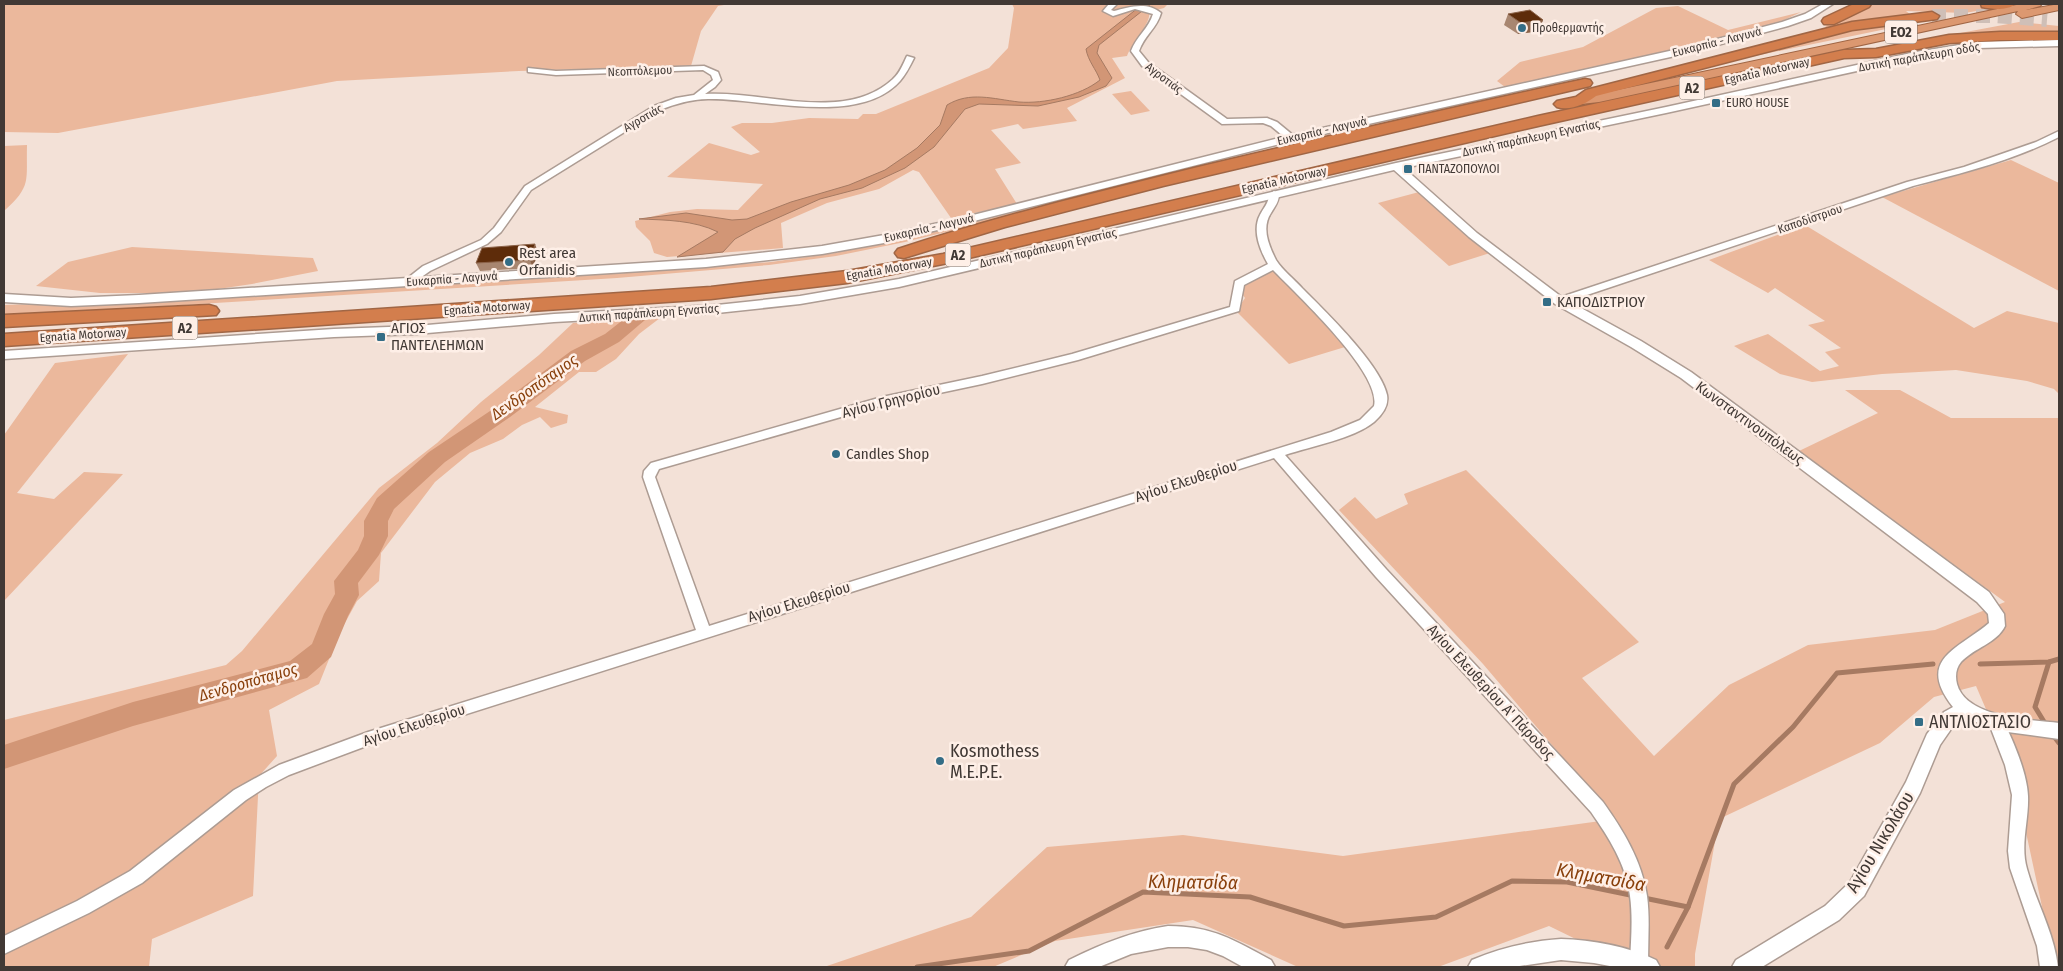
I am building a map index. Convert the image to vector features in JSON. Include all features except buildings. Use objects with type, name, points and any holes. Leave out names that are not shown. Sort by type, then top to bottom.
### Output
[{"type":"highway","points":[[904,253],[966,232],[1322,142],[1660,67],[1814,26],[1842,16],[1864,4]]},
{"type":"highway","points":[[1987,4],[2008,4]]},
{"type":"highway","name":"ΕΟ2","points":[[1581,100],[1599,98],[2036,4]]},
{"type":"highway","name":"ΕΟ2","points":[[1844,54],[2059,7]]},
{"type":"highway","name":"Α2","points":[[1581,100],[1591,93],[1836,30],[1882,21],[1932,16]]},
{"type":"highway","name":"Α2","points":[[1844,54],[1876,53],[1930,42],[1965,38],[2059,36]]},
{"type":"highway","name":"Egnatia Motorway","points":[[4,340],[711,293],[847,276],[944,258],[1538,121],[1844,54]]},
{"type":"highway","name":"Egnatia Motorway","points":[[4,321],[610,288],[760,275],[866,261],[968,241],[1149,196],[1581,100]]},
{"type":"street","name":"Αγροτιάς","points":[[1113,4],[1108,11],[1113,14],[1135,7],[1152,10],[1157,13],[1152,27],[1136,46],[1135,51],[1145,64],[1225,122],[1264,120],[1274,124],[1291,138]]},
{"type":"street","name":"Ευκαρπία - Λαγυνά","points":[[4,298],[71,302],[706,264],[822,250],[950,224],[1291,138],[1700,47],[1785,24],[1808,16],[1830,4]]},
{"type":"street","name":"Δυτική παράπλευρη οδός","points":[[1840,71],[1949,49],[1997,44],[2059,43]]},
{"type":"street","name":"Αγροτιάς","points":[[409,281],[434,264],[485,241],[494,234],[521,194],[528,188],[657,108],[697,96],[718,96],[819,105],[849,101],[873,95],[891,86],[898,79],[910,58]]},
{"type":"street","name":"Νεοπτόλεμου","points":[[531,70],[556,73],[704,68],[716,74],[717,80],[714,85],[700,92],[697,96]]},
{"type":"street","name":"Δυτική παράπλευρη Εγνατίας","points":[[4,355],[334,333],[416,330],[554,318],[717,309],[800,300],[899,283],[1396,166],[1666,110],[1840,71]]},
{"type":"street","name":"Καποδίστριου","points":[[1559,301],[1910,184],[1967,168],[2039,144],[2059,134]]},
{"type":"street","name":"Κωνσταντινουπόλεως","points":[[1396,166],[1473,236],[1559,301],[1636,344],[1686,375],[1983,597],[1996,613],[1997,626],[1954,658],[1947,676],[1948,686],[1965,710]]},
{"type":"street","name":"Αγίου Ελευθερίου","points":[[4,945],[83,907],[136,877],[240,794],[284,770],[368,739],[1365,423],[1379,411],[1382,402],[1381,393],[1364,365],[1274,265],[1261,226],[1264,217],[1272,206],[1274,194]]},
{"type":"street","name":"Αγίου Γρηγορίου","points":[[704,632],[650,477],[650,471],[656,466],[760,438],[882,401],[1066,359],[1209,318],[1235,309],[1239,283],[1274,265]]},
{"type":"street","name":"Αγίου Ελευθερίου Α' Πάροδος","points":[[1276,452],[1381,573],[1597,807],[1619,840],[1634,872],[1639,897],[1644,965]]},
{"type":"street","points":[[1965,710],[1982,718],[2059,731]]},
{"type":"street","name":"Αγίου Νικολάου","points":[[1743,967],[1832,913],[1857,889],[1914,787],[1934,740],[1950,717],[1965,710]]},
{"type":"street","points":[[1996,721],[2014,765],[2020,795],[2016,851],[2018,868],[2046,946],[2048,967]]},
{"type":"street","points":[[1076,967],[1126,944],[1170,935],[1208,940],[1226,947],[1264,967]]},
{"type":"street","points":[[1479,967],[1528,952],[1568,948],[1590,950],[1644,965]]},
{"type":"shaded area","points":[[4,4],[730,4],[718,6],[701,31],[691,66],[519,71],[337,81],[58,133],[4,132]]},
{"type":"shaded area","points":[[1012,4],[1168,4],[1164,8],[1149,12],[1144,27],[1127,56],[1112,58],[1125,78],[1067,108],[1077,121],[1023,129],[1018,124],[991,130],[1021,163],[995,169],[1017,204],[951,218],[919,172],[913,170],[879,189],[827,203],[781,223],[783,248],[667,257],[654,253],[650,241],[636,227],[635,221],[670,212],[697,209],[738,210],[763,184],[667,177],[709,143],[751,155],[760,152],[731,127],[742,123],[772,123],[809,118],[858,119],[863,114],[876,114],[989,68],[1008,48],[1014,8]]},
{"type":"shaded area","points":[[1143,4],[1151,4],[1099,45],[1097,53],[1112,78],[1106,86],[1079,97],[1038,106],[979,104],[965,109],[934,147],[905,168],[862,188],[820,199],[755,228],[735,239],[723,252],[677,257],[718,232],[689,223],[639,219],[686,213],[732,220],[747,219],[791,202],[849,185],[885,170],[917,148],[940,125],[947,105],[956,101],[964,98],[982,97],[1019,102],[1039,102],[1072,95],[1092,86],[1100,80],[1086,49]]},
{"type":"shaded area","points":[[1871,4],[1978,4],[1989,6],[1988,9],[1965,13],[1906,11],[1911,15],[1879,18],[1828,28],[1825,26],[1852,16]]},
{"type":"shaded area","points":[[1678,6],[1728,30],[1801,12],[1778,23],[1719,39],[1505,87],[1497,81],[1520,62],[1583,47],[1656,8]]},
{"type":"shaded area","points":[[1930,20],[1725,62],[1851,29]]},
{"type":"shaded area","points":[[2019,22],[2059,26],[2059,33],[2003,32],[1955,34]]},
{"type":"shaded area","points":[[1131,91],[1150,111],[1131,115],[1112,94]]},
{"type":"shaded area","points":[[1329,134],[1331,137],[905,242],[836,256],[769,265],[617,278],[4,316],[4,305],[179,299],[475,283],[771,262],[835,253],[1112,189]]},
{"type":"shaded area","points":[[27,145],[26,182],[19,195],[4,211],[4,146]]},
{"type":"shaded area","points":[[2011,160],[2059,183],[2059,291],[1882,197]]},
{"type":"shaded area","points":[[1419,192],[1490,253],[1449,266],[1378,203]]},
{"type":"shaded area","points":[[1805,225],[1974,328],[2007,311],[2059,323],[2059,394],[2054,389],[2027,381],[1956,370],[1882,374],[1812,382],[1780,374],[1734,346],[1768,334],[1820,371],[1839,366],[1825,352],[1841,348],[1808,325],[1825,321],[1775,288],[1768,293],[1709,260]]},
{"type":"shaded area","points":[[132,247],[313,258],[318,271],[252,284],[191,293],[100,293],[36,286],[68,262]]},
{"type":"shaded area","points":[[1276,271],[1345,347],[1289,364],[1236,311],[1245,298],[1237,286],[1252,276]]},
{"type":"shaded area","points":[[660,318],[639,334],[616,359],[596,372],[579,372],[535,407],[568,415],[567,423],[551,428],[540,417],[522,425],[503,439],[470,453],[435,482],[381,553],[379,581],[357,601],[340,632],[319,684],[269,710],[277,756],[259,776],[253,896],[152,939],[149,967],[4,967],[4,720],[226,665],[242,651],[379,488],[437,443],[481,402],[539,355],[573,323]]},
{"type":"shaded area","points":[[128,354],[17,493],[54,499],[84,472],[123,474],[4,601],[4,435],[55,363]]},
{"type":"shaded area","points":[[1845,390],[1900,390],[1951,418],[2059,418],[2059,967],[2055,967],[2013,772],[1976,686],[1934,697],[1880,743],[1719,819],[1695,954],[1695,967],[1633,967],[1549,926],[1438,967],[1298,967],[1193,920],[1055,941],[993,967],[824,967],[971,917],[1047,847],[1183,835],[1343,856],[1615,819],[1483,664],[1339,510],[1355,497],[1376,519],[1408,504],[1404,494],[1466,470],[1639,642],[1582,678],[1654,756],[1729,685],[1808,645],[1935,630],[2005,602],[1799,451],[1878,413]]},
{"type":"waterway","name":"Δενδροπόταμος","points":[[4,757],[133,714],[298,670],[322,650],[336,614],[347,595],[346,581],[367,555],[376,536],[376,521],[385,504],[437,457],[503,412],[578,356],[612,338],[635,320]]},
{"type":"waterway","name":"Κληματσίδα","points":[[2049,662],[2059,659]]},
{"type":"waterway","points":[[1980,664],[2049,662]]},
{"type":"waterway","name":"Κληματσίδα","points":[[2046,725],[2035,707],[2049,662]]},
{"type":"waterway","name":"Κληματσίδα","points":[[1688,907],[1734,784],[1793,727],[1837,673],[1933,664]]},
{"type":"waterway","name":"Κληματσίδα","points":[[2053,735],[2059,743]]},
{"type":"waterway","name":"Κληματσίδα","points":[[917,967],[1029,951],[1143,892],[1250,897],[1344,926],[1436,917],[1512,881],[1567,882],[1635,896]]},
{"type":"waterway","name":"Κληματσίδα","points":[[1644,898],[1688,907]]},
{"type":"waterway","points":[[1667,947],[1688,907]]},
{"type":"tunnel","points":[[1932,16],[1996,16],[2047,20]]},
{"type":"place","name":"Προθερμαντής","points":[[1522,28]]},
{"type":"place","name":"EURO HOUSE","points":[[1716,103]]},
{"type":"place","name":"ΠΑΝΤΑΖΟΠΟΥΛΟΙ","points":[[1408,169]]},
{"type":"place","name":"Rest area Orfanidis","points":[[509,262]]},
{"type":"place","name":"ΚΑΠΟΔΙΣΤΡΙΟΥ","points":[[1547,302]]},
{"type":"place","name":"ΑΓΙΟΣ ΠΑΝΤΕΛΕΗΜΩΝ","points":[[381,337]]},
{"type":"place","name":"Candles Shop","points":[[836,454]]},
{"type":"place","name":"ΑΝΤΛΙΟΣΤΑΣΙΟ","points":[[1919,722]]},
{"type":"place","name":"Kosmothess M.E.P.E.","points":[[940,761]]}]
